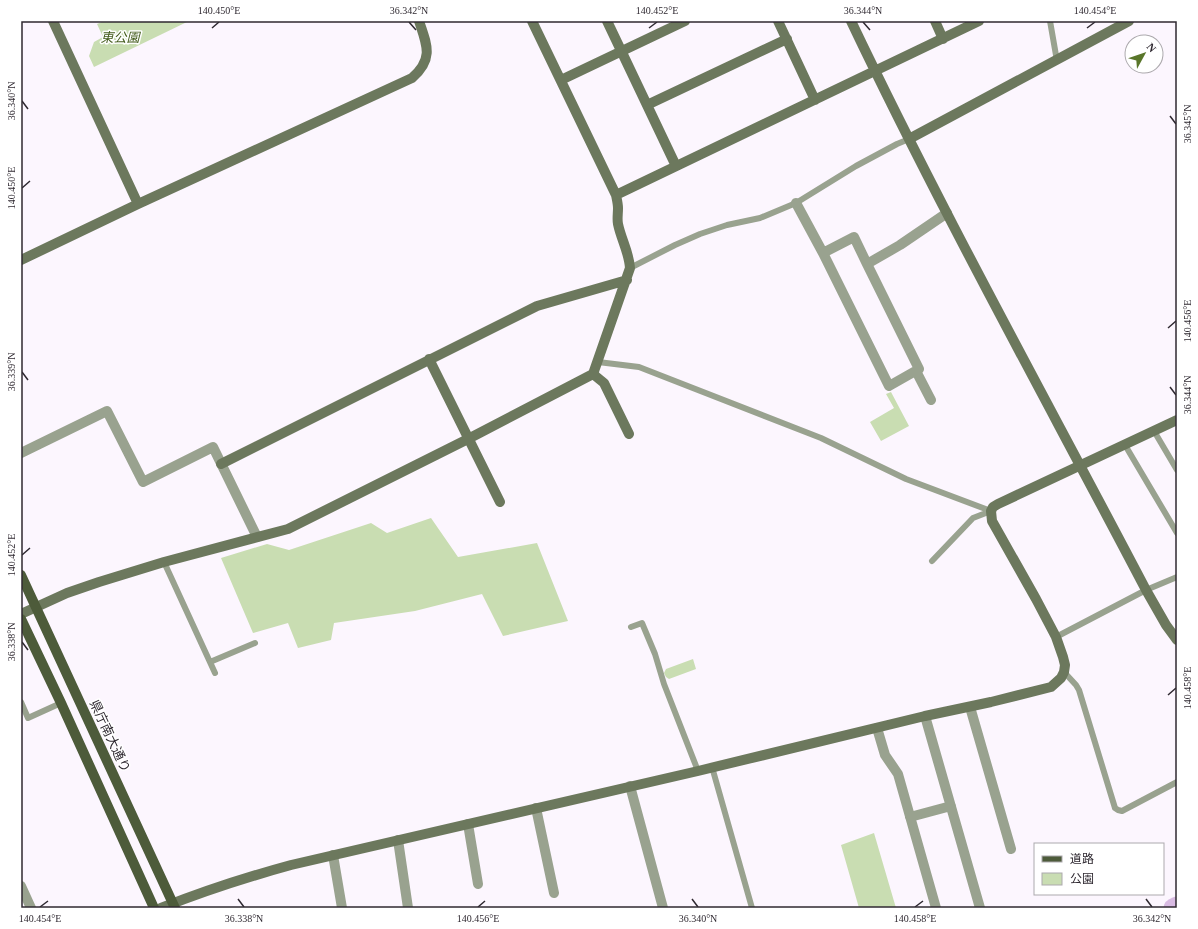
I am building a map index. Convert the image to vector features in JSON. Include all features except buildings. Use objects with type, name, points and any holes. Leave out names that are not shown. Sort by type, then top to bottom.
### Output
[{"type":"main road","name":"県庁南大通り","points":[[21,575],[174,906]]},
{"type":"main road","points":[[21,619],[61,703],[154,908]]},
{"type":"street","points":[[53,21],[138,204]]},
{"type":"street","points":[[21,260],[138,204],[412,78],[420,71],[427,54],[427,44],[419,21]]},
{"type":"street","points":[[21,614],[74,590],[107,579],[288,528],[468,439],[593,374],[608,329],[627,280],[630,268],[627,250],[618,222],[616,195],[532,21]]},
{"type":"street","points":[[607,21],[676,166]]},
{"type":"street","points":[[561,80],[685,21]]},
{"type":"street","points":[[778,21],[815,100]]},
{"type":"street","points":[[852,21],[909,140],[947,213],[1146,590],[1166,625],[1177,640]]},
{"type":"street","points":[[935,21],[943,39]]},
{"type":"street","points":[[616,195],[978,21]]},
{"type":"street","points":[[909,140],[1129,21]]},
{"type":"street","points":[[647,105],[787,39]]},
{"type":"street","points":[[796,203],[823,253],[889,386],[919,369],[854,237],[823,253]]},
{"type":"street","points":[[867,264],[900,245],[947,213]]},
{"type":"street","points":[[221,464],[537,306],[627,280]]},
{"type":"street","points":[[429,359],[500,502]]},
{"type":"street","points":[[916,371],[931,400]]},
{"type":"street","points":[[593,374],[604,383],[629,434]]},
{"type":"street","points":[[21,453],[107,411],[143,482],[213,447],[257,537]]},
{"type":"street","points":[[161,908],[174,906],[250,876],[292,865],[1051,687],[1061,678],[1064,672],[1065,665],[1063,657],[1056,637],[992,522],[991,511],[998,504],[1154,431],[1177,422]]},
{"type":"street","points":[[970,706],[1011,849]]},
{"type":"street","points":[[925,716],[980,908]]},
{"type":"street","points":[[877,728],[885,755],[898,774],[936,908]]},
{"type":"street","points":[[630,786],[663,908]]},
{"type":"street","points":[[910,817],[951,806]]},
{"type":"street","points":[[536,808],[554,893]]},
{"type":"street","points":[[468,824],[478,884]]},
{"type":"street","points":[[398,840],[408,908]]},
{"type":"street","points":[[334,855],[342,908]]},
{"type":"street","points":[[21,886],[30,908]]},
{"type":"lane","points":[[1050,21],[1057,61]]},
{"type":"lane","points":[[630,268],[700,234],[727,225],[760,218],[796,203],[856,166],[897,144],[909,140]]},
{"type":"lane","points":[[598,362],[639,367],[815,436],[906,479],[991,511]]},
{"type":"lane","points":[[1154,431],[1177,470]]},
{"type":"lane","points":[[1125,445],[1177,533]]},
{"type":"lane","points":[[932,561],[973,518],[991,511]]},
{"type":"lane","points":[[164,562],[215,673]]},
{"type":"lane","points":[[1056,637],[1146,590],[1177,577]]},
{"type":"lane","points":[[631,627],[642,623],[698,771]]},
{"type":"lane","points":[[210,662],[255,643]]},
{"type":"lane","points":[[1064,672],[1079,690],[1115,808],[1122,811],[1177,782]]},
{"type":"lane","points":[[21,702],[28,718],[61,703]]},
{"type":"lane","points":[[712,767],[752,908]]},
{"type":"green space","name":"東公園","points":[[104,21],[189,21],[94,67],[89,56],[94,42],[103,37],[97,24]]},
{"type":"green space","points":[[891,392],[909,426],[881,441],[870,422],[894,408],[886,394]]},
{"type":"green space","points":[[431,518],[458,557],[537,543],[568,621],[503,636],[482,594],[415,611],[334,623],[331,640],[298,648],[288,623],[253,633],[221,558],[267,544],[289,550],[371,523],[387,533]]},
{"type":"green space","points":[[693,659],[696,669],[669,679],[666,677],[664,673],[666,669]]},
{"type":"green space","points":[[874,833],[896,908],[859,908],[841,845]]},
{"type":"waterway","points":[[1173,908],[1177,906]]}]
